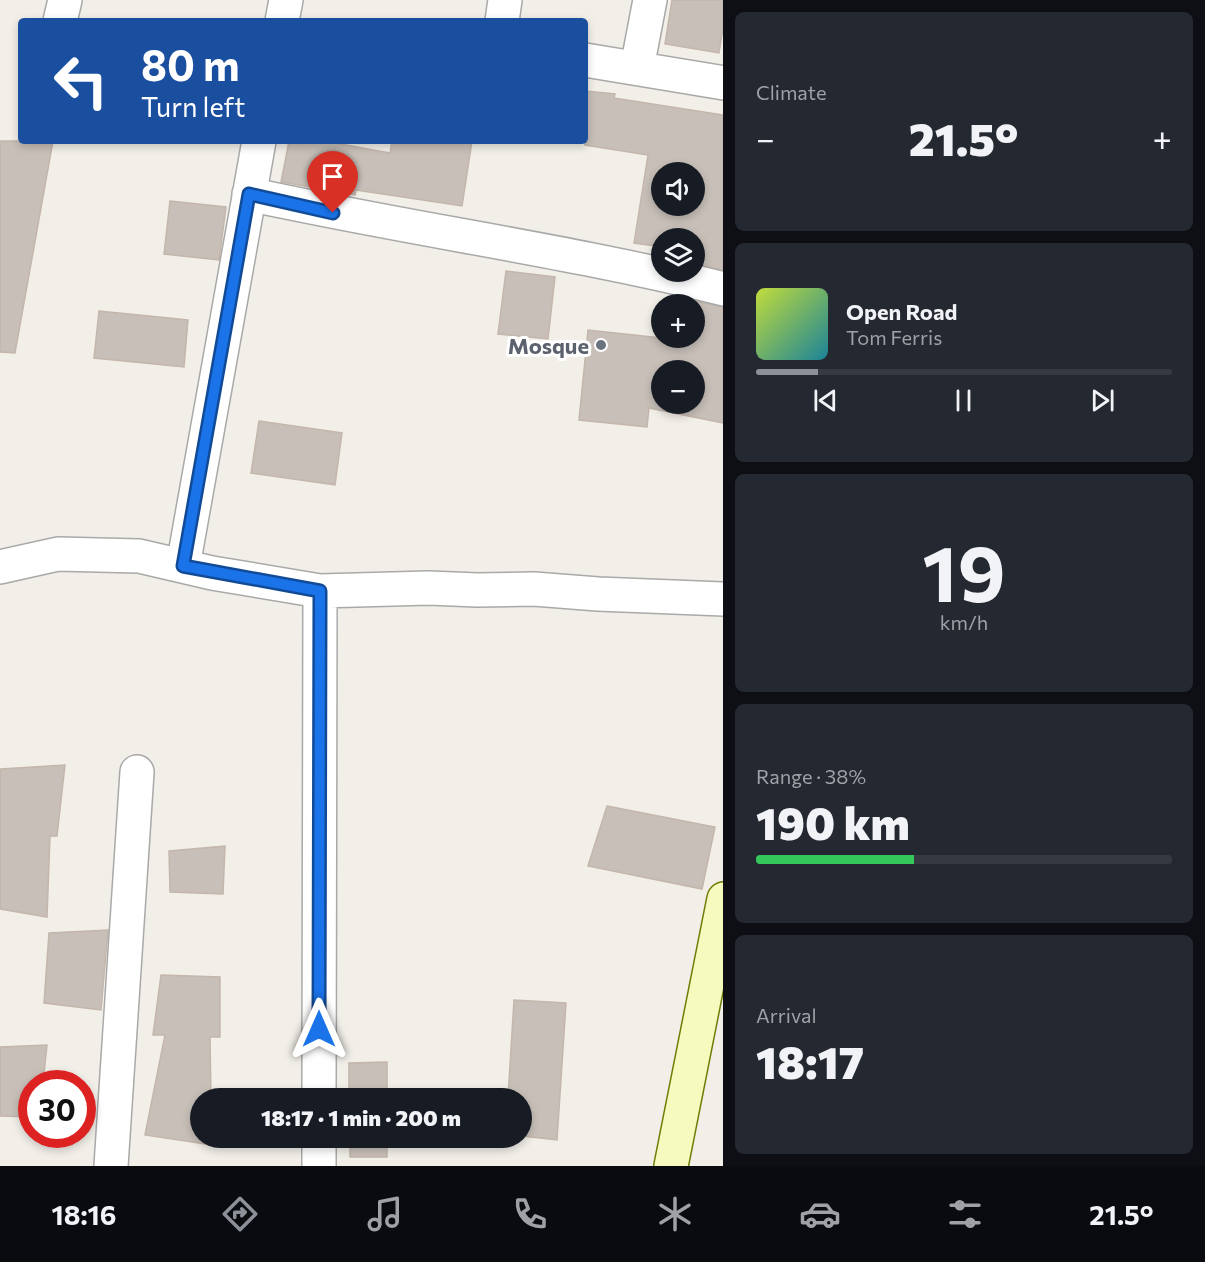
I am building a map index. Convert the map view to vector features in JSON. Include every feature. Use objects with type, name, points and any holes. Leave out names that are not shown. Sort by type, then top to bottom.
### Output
[{"type":"main road","points":[[671,1166],[716,973],[723,899]]},
{"type":"street","points":[[61,18],[65,0]]},
{"type":"street","points":[[283,18],[286,0]]},
{"type":"street","points":[[502,18],[505,0]]},
{"type":"street","points":[[637,68],[650,0]]},
{"type":"street","points":[[588,60],[723,83]]},
{"type":"street","points":[[183,566],[258,144]]},
{"type":"street","points":[[249,194],[333,213],[513,244],[723,289]]},
{"type":"street","points":[[0,567],[58,554],[139,556],[320,591],[429,588],[534,589],[723,599]]},
{"type":"street","points":[[319,1088],[320,591]]},
{"type":"street","points":[[111,1166],[137,772]]},
{"type":"street","points":[[319,1148],[319,1166]]},
{"type":"building","points":[[672,0],[723,0],[723,28],[719,53],[665,44]]},
{"type":"building","points":[[588,91],[615,94],[614,98],[723,115],[723,270],[705,266],[705,228],[651,228],[651,245],[634,243],[648,155],[585,145],[588,144]]},
{"type":"building","points":[[0,141],[18,141],[18,144],[52,144],[15,353],[0,352]]},
{"type":"building","points":[[288,144],[340,144],[390,153],[392,144],[472,144],[462,206],[356,190],[355,195],[281,182]]},
{"type":"building","points":[[170,201],[226,207],[219,260],[164,254]]},
{"type":"building","points":[[506,271],[555,277],[548,339],[498,334]]},
{"type":"building","points":[[705,303],[723,307],[723,423],[679,414],[705,414],[705,360],[651,360],[651,408],[649,408],[647,427],[579,420],[588,330],[651,337],[651,348],[705,348]]},
{"type":"building","points":[[99,311],[188,320],[184,367],[94,358]]},
{"type":"building","points":[[259,421],[342,433],[335,485],[251,473]]},
{"type":"building","points":[[65,765],[57,836],[50,836],[47,917],[0,909],[0,769]]},
{"type":"building","points":[[607,806],[715,827],[702,889],[588,866]]},
{"type":"building","points":[[225,846],[223,894],[170,892],[169,851]]},
{"type":"building","points":[[108,930],[101,1010],[44,1003],[49,933]]},
{"type":"building","points":[[161,975],[220,977],[220,1037],[210,1037],[211,1088],[190,1088],[190,1142],[145,1135],[165,1035],[153,1035]]},
{"type":"building","points":[[514,1000],[566,1003],[557,1140],[532,1137],[532,1088],[509,1088]]},
{"type":"building","points":[[47,1045],[44,1070],[18,1070],[18,1117],[0,1116],[0,1047]]},
{"type":"building","points":[[387,1062],[387,1088],[349,1088],[349,1063]]},
{"type":"building","points":[[350,1148],[387,1148],[387,1157],[350,1157]]},
{"type":"place","name":"Mosque","points":[[601,345]]},
{"type":"route","points":[[319,1029],[320,591],[183,566],[249,194],[333,213]]}]
